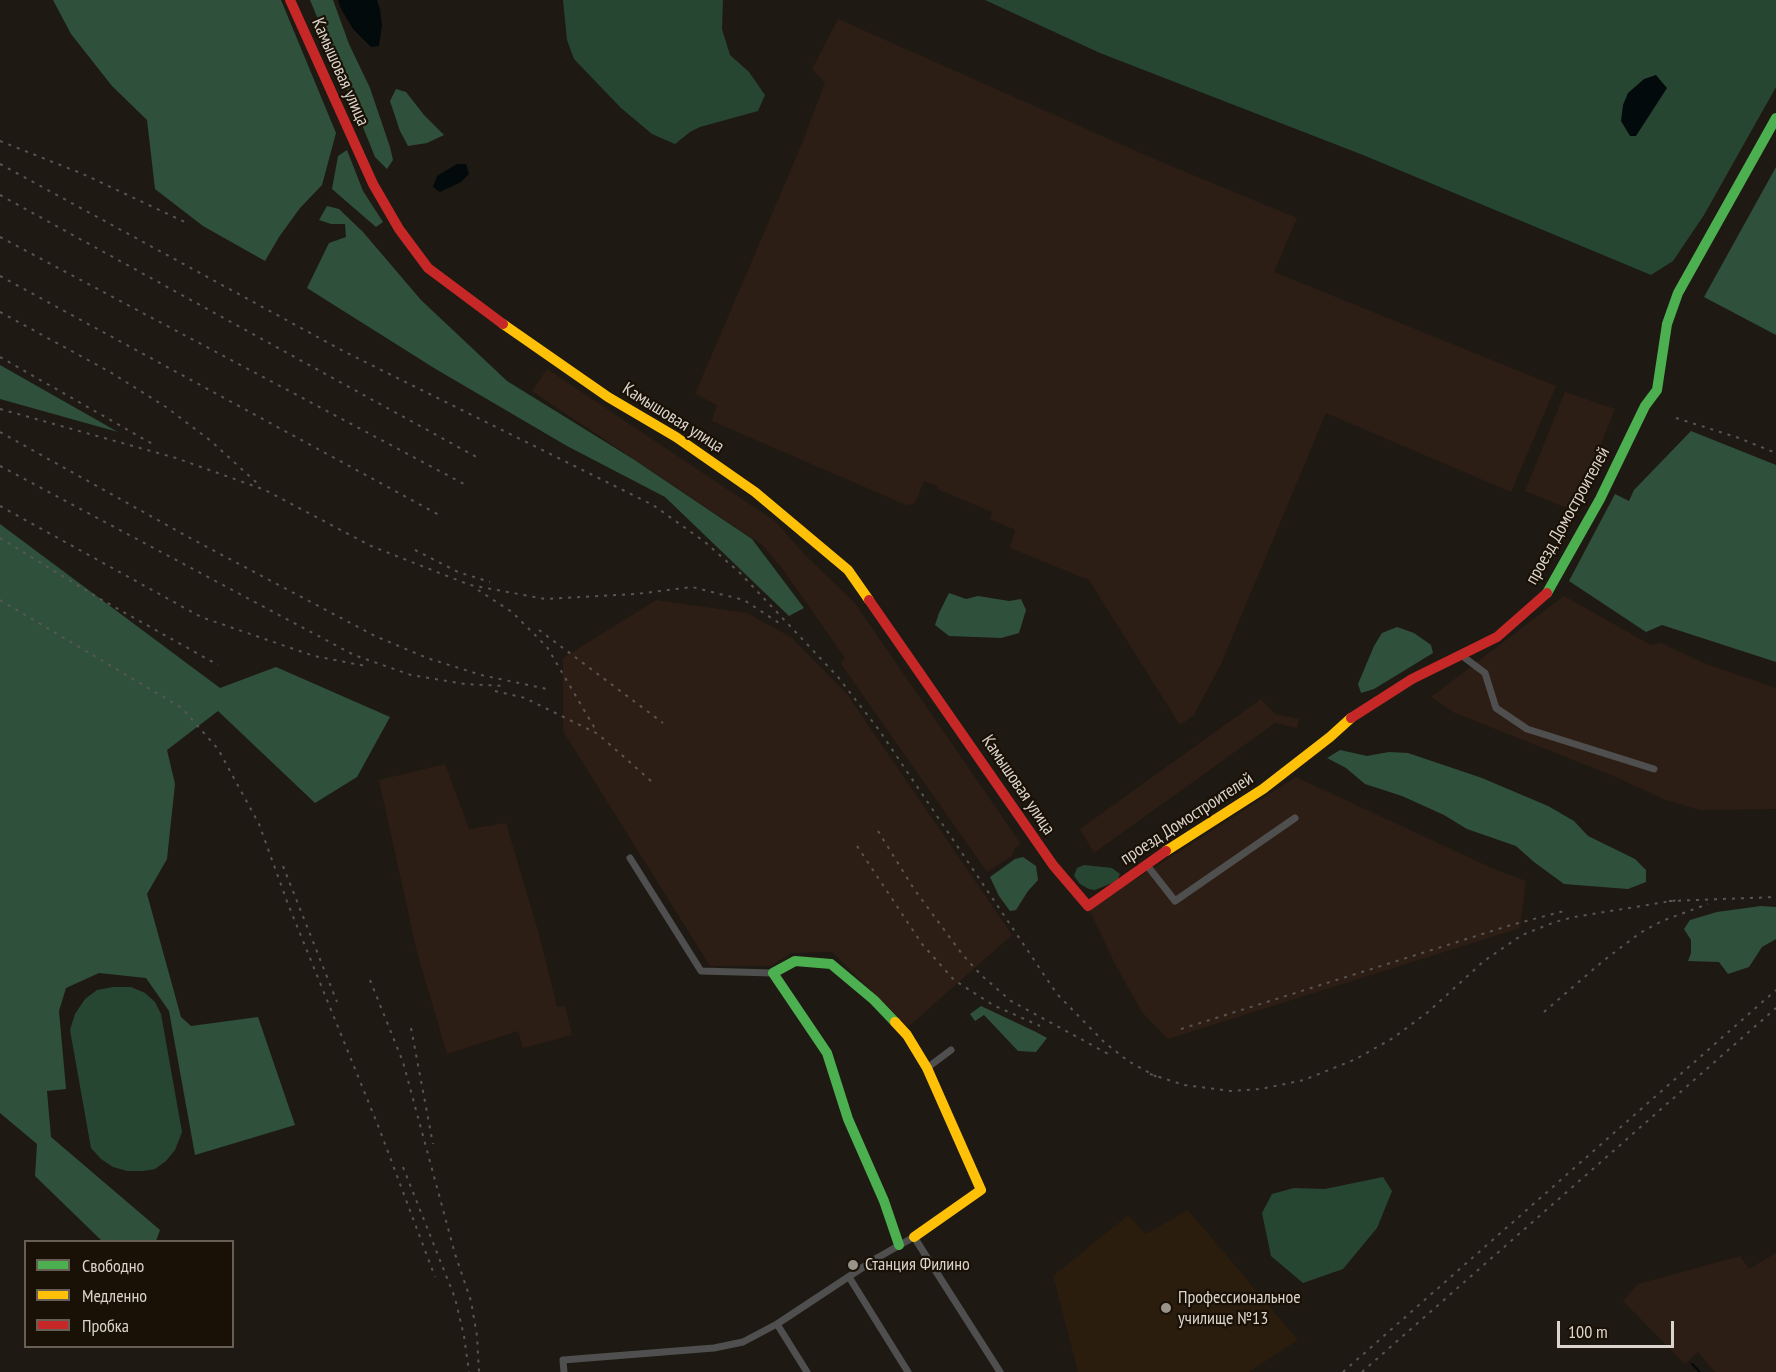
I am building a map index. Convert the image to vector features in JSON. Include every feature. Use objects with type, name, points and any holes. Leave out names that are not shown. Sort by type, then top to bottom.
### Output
[{"type":"street","name":"Камышовая улица","points":[[290,0],[374,184],[399,229],[428,268],[535,348],[608,397],[675,437],[756,492],[848,570],[1053,865],[1088,906]]},
{"type":"street","name":"проезд Домостроителей","points":[[1088,906],[1146,864],[1263,789],[1330,737],[1355,714],[1413,679],[1497,637],[1547,592],[1600,499],[1645,406],[1657,390],[1667,324],[1678,293],[1776,118]]},
{"type":"street","points":[[1461,655],[1485,673],[1496,708],[1527,729],[1654,769]]},
{"type":"street","points":[[1146,864],[1175,901],[1295,818]]},
{"type":"street","points":[[564,1372],[563,1360],[725,1347],[743,1342],[777,1324],[914,1237],[981,1190],[927,1068],[907,1035],[874,1000],[831,964],[795,961],[773,973],[701,971],[630,858]]},
{"type":"street","points":[[773,973],[826,1053],[848,1119],[884,1201],[899,1245]]},
{"type":"street","points":[[927,1068],[951,1050]]},
{"type":"street","points":[[914,1237],[1000,1372]]},
{"type":"street","points":[[849,1277],[908,1372]]},
{"type":"street","points":[[777,1324],[807,1372]]},
{"type":"shaded area","points":[[338,0],[377,0],[382,25],[379,46],[371,47],[353,29]]},
{"type":"shaded area","points":[[838,19],[1152,158],[1297,218],[1274,272],[1556,386],[1511,492],[1326,413],[1221,664],[1194,715],[1180,725],[1089,580],[1010,548],[1015,530],[990,519],[992,512],[937,489],[938,486],[924,481],[915,503],[906,505],[712,421],[717,405],[695,394],[801,146],[825,83],[812,69]]},
{"type":"shaded area","points":[[1656,75],[1667,88],[1636,136],[1630,136],[1621,121],[1623,105],[1628,93],[1644,79]]},
{"type":"shaded area","points":[[457,164],[466,164],[469,174],[461,182],[440,192],[433,187],[437,176]]},
{"type":"shaded area","points":[[547,369],[775,521],[805,555],[854,602],[1021,844],[1015,848],[1012,856],[987,872],[841,664],[845,658],[782,568],[761,544],[532,391]]},
{"type":"shaded area","points":[[1565,392],[1615,409],[1574,511],[1525,491]]},
{"type":"shaded area","points":[[1564,596],[1651,645],[1661,643],[1706,664],[1776,688],[1776,809],[1700,810],[1663,799],[1616,777],[1455,713],[1431,697]]},
{"type":"shaded area","points":[[656,600],[747,613],[791,637],[847,694],[1012,935],[908,1027],[832,952],[791,953],[771,966],[710,966],[563,731],[563,658]]},
{"type":"shaded area","points":[[1261,699],[1275,714],[1299,719],[1297,728],[1275,723],[1094,853],[1080,829]]},
{"type":"shaded area","points":[[445,764],[469,829],[506,823],[538,931],[557,1007],[565,1006],[572,1035],[523,1048],[518,1031],[447,1054],[417,952],[379,780]]},
{"type":"shaded area","points":[[1296,777],[1494,869],[1526,881],[1520,928],[1168,1039],[1142,1012],[1115,964],[1089,909]]},
{"type":"shaded area","name":"Профессиональное училище №13","points":[[1188,1210],[1298,1340],[1249,1372],[1078,1372],[1053,1276],[1128,1215],[1146,1234]]},
{"type":"shaded area","points":[[1776,1253],[1776,1372],[1715,1372],[1698,1352],[1685,1364],[1623,1301],[1638,1284],[1740,1256],[1749,1269]]},
{"type":"green space","points":[[53,0],[281,0],[336,133],[322,185],[300,208],[265,261],[203,226],[155,189],[147,120],[112,86],[71,34]]},
{"type":"green space","points":[[310,0],[333,0],[349,44],[370,88],[390,147],[393,160],[387,169],[375,157]]},
{"type":"green space","points":[[563,0],[723,0],[722,29],[730,55],[749,72],[765,95],[758,111],[700,127],[675,144],[652,134],[621,108],[574,59],[567,40]]},
{"type":"green space","points":[[985,0],[1776,0],[1776,87],[1704,215],[1673,261],[1651,275],[1363,155],[1100,53]]},
{"type":"green space","points":[[396,89],[406,92],[444,135],[427,143],[408,146],[400,131],[390,101]]},
{"type":"green space","points":[[347,150],[363,191],[383,222],[376,227],[332,189],[338,156]]},
{"type":"green space","points":[[1776,167],[1776,335],[1704,297]]},
{"type":"green space","points":[[327,206],[339,209],[363,232],[421,300],[507,381],[633,459],[752,539],[804,608],[789,616],[665,497],[567,446],[434,368],[307,288],[329,243],[346,237],[345,224],[331,224],[319,220]]},
{"type":"green space","points":[[0,365],[118,432],[0,399]]},
{"type":"green space","points":[[1691,431],[1776,465],[1776,662],[1662,625],[1646,632],[1569,581],[1615,494],[1629,501],[1634,490]]},
{"type":"green space","points":[[0,524],[220,688],[276,667],[390,717],[357,777],[315,803],[218,711],[167,750],[175,784],[167,859],[147,894],[181,1017],[191,1026],[258,1017],[295,1125],[195,1155],[169,1011],[146,978],[99,973],[66,988],[59,1011],[66,1089],[47,1091],[51,1137],[160,1230],[156,1240],[101,1240],[35,1176],[37,1144],[0,1113]]},
{"type":"green space","points":[[949,593],[966,599],[978,596],[1009,601],[1021,599],[1026,610],[1019,633],[1001,638],[949,636],[935,625]]},
{"type":"green space","points":[[1397,627],[1414,633],[1431,645],[1433,653],[1374,689],[1361,693],[1358,684],[1374,646],[1382,633]]},
{"type":"green space","points":[[1340,750],[1367,756],[1389,752],[1408,753],[1482,778],[1548,806],[1574,821],[1588,836],[1635,859],[1646,870],[1646,882],[1628,889],[1564,884],[1516,846],[1467,829],[1444,815],[1402,796],[1365,784],[1346,768],[1327,758]]},
{"type":"green space","points":[[1023,857],[1036,866],[1038,880],[1016,910],[1010,911],[999,896],[990,877],[1015,859]]},
{"type":"green space","points":[[1084,865],[1112,868],[1120,874],[1117,881],[1095,890],[1089,889],[1080,884],[1074,876],[1077,868]]},
{"type":"green space","points":[[1761,906],[1776,907],[1776,939],[1762,947],[1749,967],[1728,974],[1719,962],[1688,961],[1691,953],[1691,940],[1684,929],[1690,920],[1717,912]]},
{"type":"green space","points":[[131,987],[145,993],[155,1002],[161,1014],[182,1132],[175,1150],[155,1169],[127,1171],[113,1167],[91,1148],[70,1030],[75,1014],[85,999],[97,990]]},
{"type":"green space","points":[[981,1006],[1047,1038],[1036,1052],[1018,1051],[984,1015],[975,1021],[970,1014]]},
{"type":"green space","points":[[1383,1177],[1392,1191],[1377,1228],[1343,1269],[1303,1283],[1271,1256],[1262,1213],[1272,1194],[1294,1188],[1325,1189]]},
{"type":"waterway","points":[[1692,1364],[1700,1372]]},
{"type":"railway","points":[[0,141],[83,174],[189,224]]},
{"type":"railway","points":[[0,164],[345,352],[653,505],[705,542],[740,573],[838,677],[879,730],[1057,994],[1104,1042],[1128,1061],[1157,1077]]},
{"type":"railway","points":[[0,195],[480,459]]},
{"type":"railway","points":[[0,237],[464,484]]},
{"type":"railway","points":[[0,276],[441,516]]},
{"type":"railway","points":[[0,312],[110,372],[166,407],[211,441],[258,484]]},
{"type":"railway","points":[[0,357],[156,446]]},
{"type":"railway","points":[[0,409],[176,458],[265,490],[371,546],[470,585],[545,599],[636,594],[692,587],[744,600],[779,623]]},
{"type":"railway","points":[[1676,418],[1739,438],[1776,453]]},
{"type":"railway","points":[[0,432],[190,538],[375,636],[427,658],[481,675],[547,689]]},
{"type":"railway","points":[[0,466],[354,655],[411,675],[465,684],[505,686]]},
{"type":"railway","points":[[0,506],[201,617],[314,656],[366,666]]},
{"type":"railway","points":[[0,538],[102,600],[218,665]]},
{"type":"railway","points":[[415,550],[458,572],[490,582]]},
{"type":"railway","points":[[478,590],[512,612],[547,647],[597,732]]},
{"type":"railway","points":[[0,600],[182,708],[218,749],[259,824],[288,904],[379,1128],[435,1277]]},
{"type":"railway","points":[[539,630],[663,723]]},
{"type":"railway","points":[[495,691],[525,698],[598,734],[651,781]]},
{"type":"railway","points":[[878,831],[914,889],[962,954],[981,975],[1011,1001],[1112,1056]]},
{"type":"railway","points":[[857,846],[922,944],[954,980],[993,1005],[1040,1026]]},
{"type":"railway","points":[[283,866],[337,1002]]},
{"type":"railway","points":[[1669,901],[1776,897]]},
{"type":"railway","points":[[1150,1074],[1184,1085],[1231,1091],[1261,1089],[1304,1080],[1356,1059],[1393,1038],[1428,1012],[1484,961],[1522,935],[1574,917],[1678,900]]},
{"type":"railway","points":[[1544,1012],[1603,961],[1640,933],[1662,921],[1708,904]]},
{"type":"railway","points":[[1181,1029],[1511,925],[1568,910]]},
{"type":"railway","points":[[370,980],[403,1062],[455,1254],[471,1301],[477,1336],[479,1372]]},
{"type":"railway","points":[[1343,1372],[1776,990]]},
{"type":"railway","points":[[1362,1372],[1776,1008]]},
{"type":"railway","points":[[411,1028],[433,1144]]},
{"type":"railway","points":[[403,1167],[455,1298],[469,1372]]},
{"type":"traffic: fast","points":[[1547,593],[1600,499],[1645,406],[1657,390],[1667,324],[1678,293],[1776,118]]},
{"type":"traffic: fast","points":[[895,1022],[874,1000],[831,964],[795,961],[773,973],[827,1053],[848,1119],[884,1201],[899,1245]]},
{"type":"traffic: slow","points":[[503,324],[608,397],[676,437],[755,492],[848,570],[869,600]]},
{"type":"traffic: slow","points":[[1166,851],[1263,789],[1351,718]]},
{"type":"traffic: slow","points":[[895,1022],[907,1035],[927,1068],[981,1190],[914,1237]]},
{"type":"traffic: jam","points":[[290,0],[373,184],[399,229],[428,268],[503,324]]},
{"type":"traffic: jam","points":[[1351,718],[1412,679],[1497,637],[1547,593]]},
{"type":"traffic: jam","points":[[869,600],[1053,865],[1088,906],[1166,851]]},
{"type":"place","name":"Станция Филино","points":[[853,1265]]},
{"type":"place","name":"Профессиональное училище №13","points":[[1166,1308]]}]
